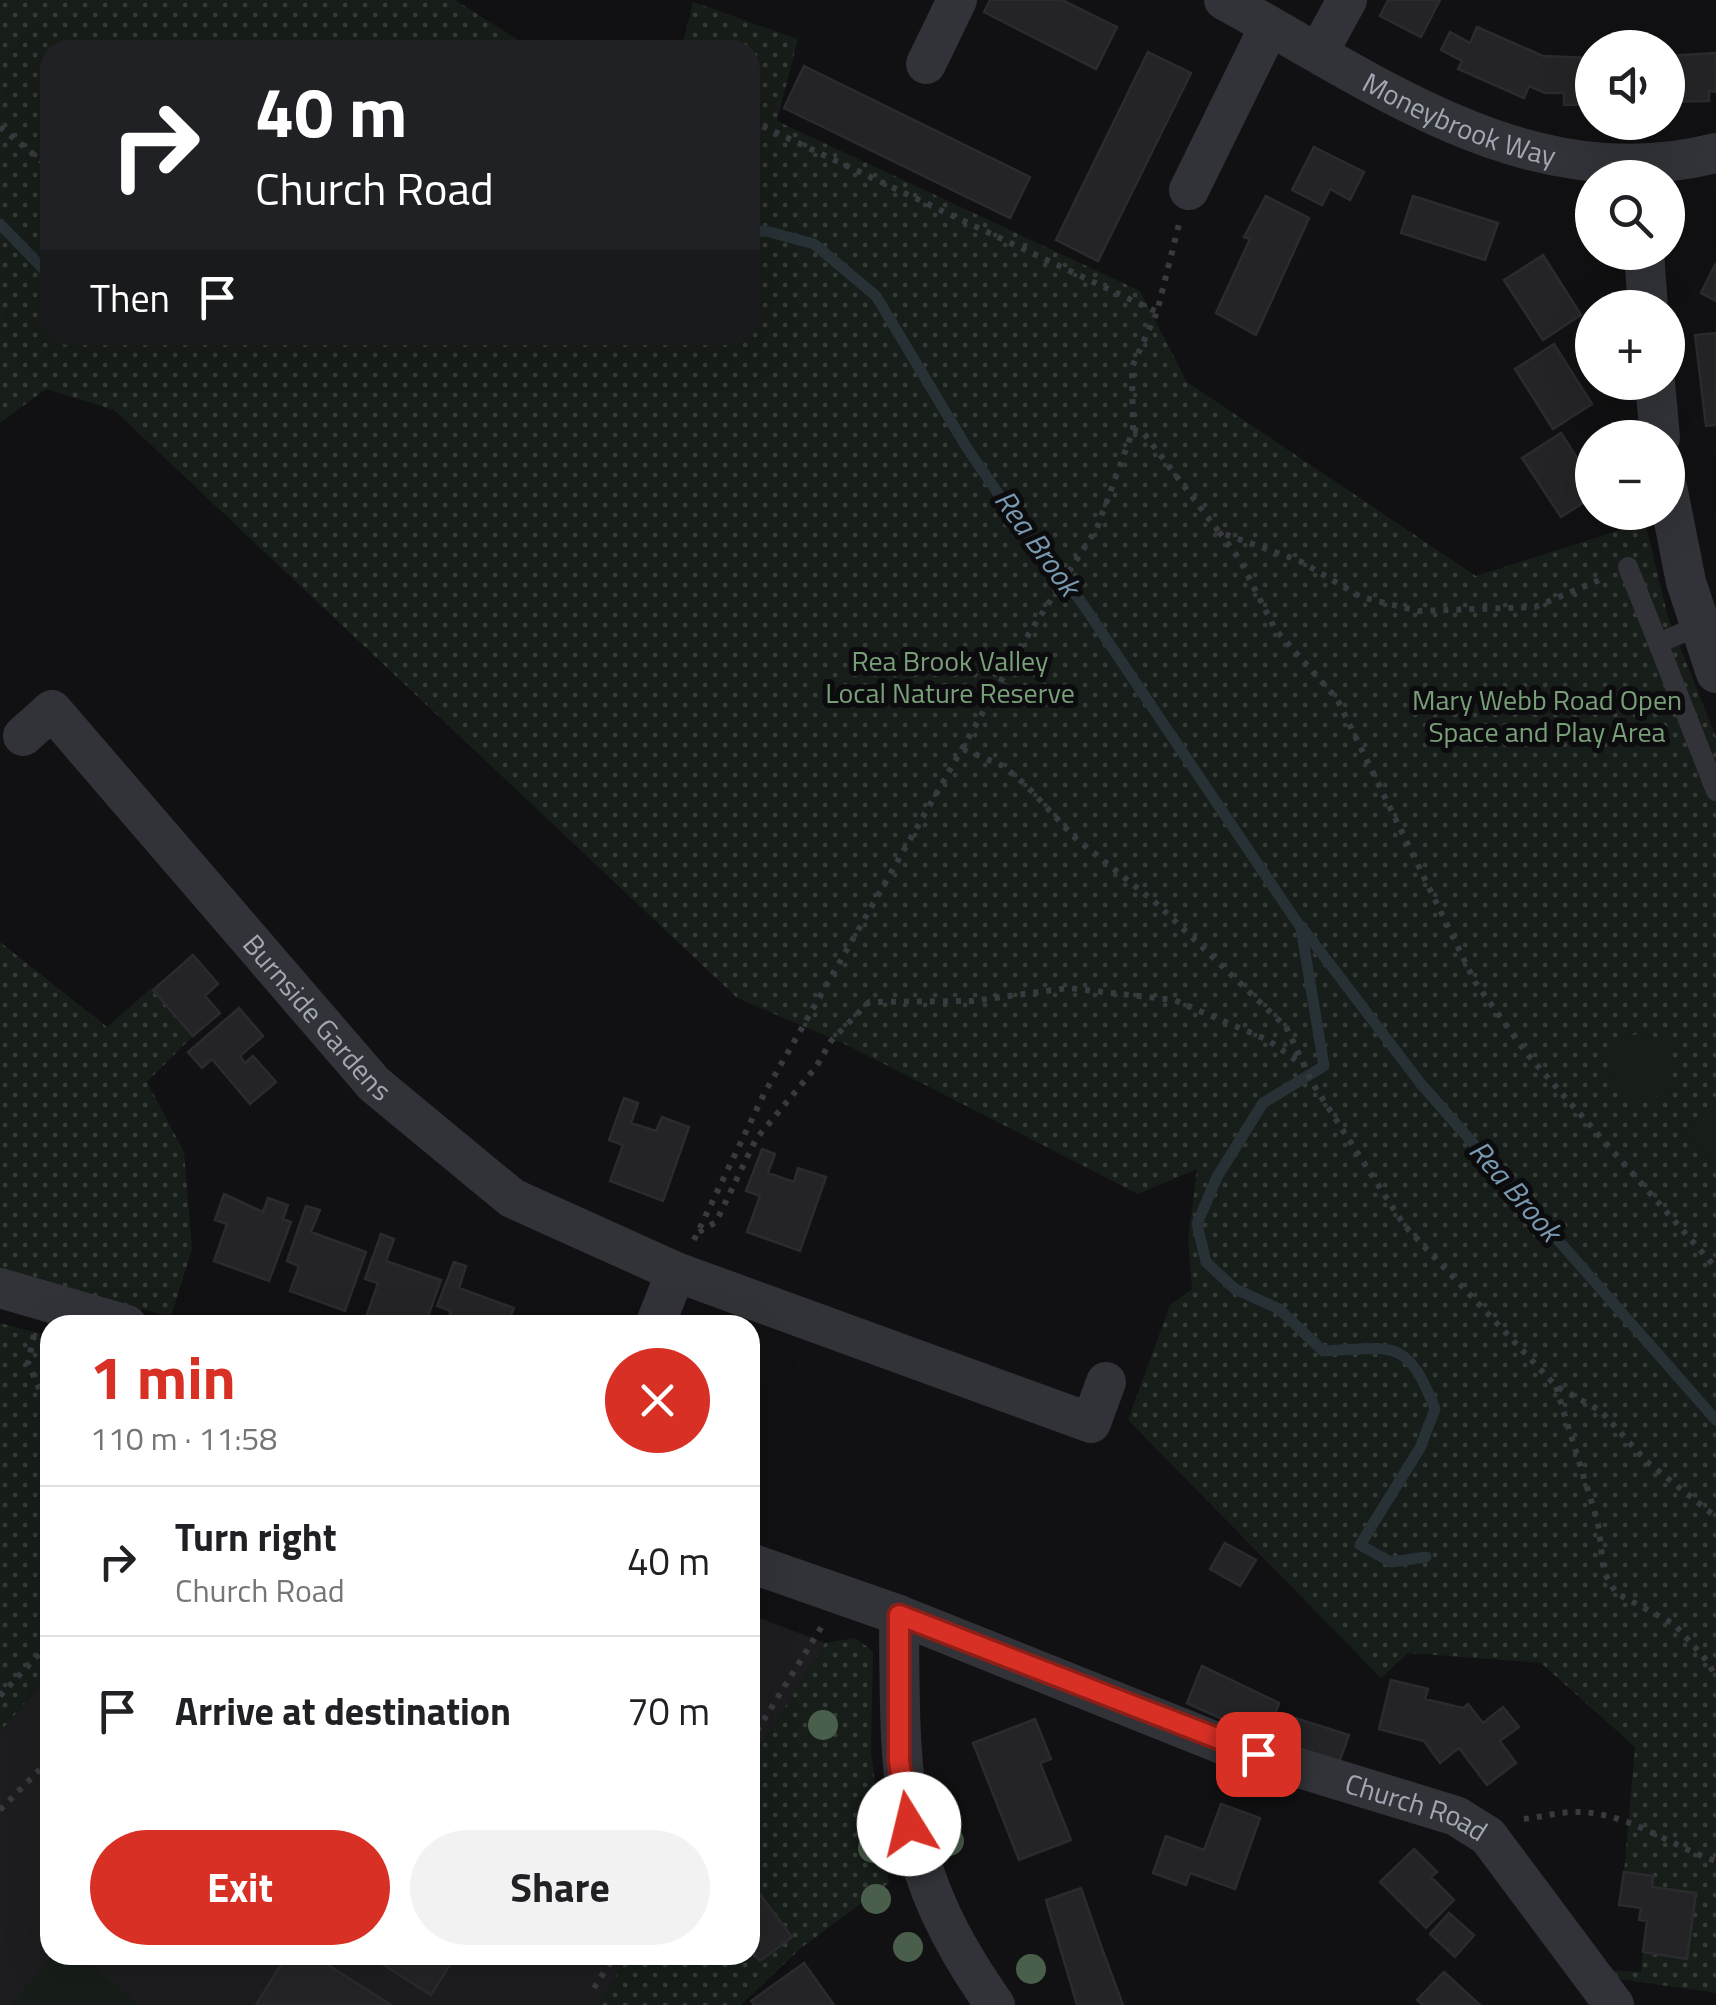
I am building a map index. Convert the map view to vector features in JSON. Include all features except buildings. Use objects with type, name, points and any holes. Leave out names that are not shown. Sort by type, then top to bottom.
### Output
[{"type":"street","points":[[926,64],[957,0]]},
{"type":"street","points":[[1318,52],[1347,0]]},
{"type":"street","name":"Moneybrook Way","points":[[1228,1],[1407,104],[1498,143],[1575,162]]},
{"type":"street","points":[[1189,190],[1270,27]]},
{"type":"street","name":"Moneybrook Way","points":[[1684,160],[1716,153]]},
{"type":"street","points":[[1683,530],[1701,577],[1699,626],[1716,673]]},
{"type":"street","name":"Burnside Gardens","points":[[23,736],[52,710],[374,1084],[512,1198],[676,1272],[1091,1424],[1106,1382]]},
{"type":"street","points":[[659,1315],[676,1272]]},
{"type":"street","points":[[0,1288],[93,1315]]},
{"type":"street","name":"Church Road","points":[[760,1566],[899,1615],[1224,1745],[1456,1816],[1488,1836],[1614,2005]]},
{"type":"street","points":[[899,1615],[899,1761],[909,1824],[930,1896],[966,1964],[994,2005]]},
{"type":"lane","points":[[1628,567],[1716,791]]},
{"type":"lane","points":[[1658,643],[1699,626]]},
{"type":"path","points":[[760,125],[1157,312]]},
{"type":"path","points":[[0,127],[40,160]]},
{"type":"path","points":[[676,1272],[764,1094],[1021,646],[1098,528],[1133,430],[1132,367],[1157,312],[1189,190]]},
{"type":"path","points":[[1133,430],[1142,431],[1240,560],[1275,629],[1337,698],[1475,982],[1527,1054],[1716,1268]]},
{"type":"path","points":[[1219,532],[1300,561],[1361,596],[1418,612],[1535,607],[1628,567]]},
{"type":"path","points":[[963,750],[1003,766],[1026,784],[1073,836],[1157,904],[1286,1027],[1312,1084],[1404,1225],[1556,1386],[1600,1411],[1646,1461],[1716,1517]]},
{"type":"path","points":[[698,1232],[716,1222],[756,1139],[816,1066],[831,1040],[869,1002],[972,1002],[1068,988],[1174,1000],[1268,1040],[1304,1067]]},
{"type":"path","points":[[42,1315],[46,1301]]},
{"type":"path","points":[[40,1322],[28,1364],[40,1391]]},
{"type":"path","points":[[1556,1386],[1598,1523],[1604,1572],[1616,1593],[1674,1624],[1708,1662],[1716,1678]]},
{"type":"path","points":[[760,1726],[815,1640],[838,1593]]},
{"type":"path","points":[[0,1696],[40,1653]]},
{"type":"path","points":[[0,1810],[40,1768]]},
{"type":"path","points":[[1488,1836],[1514,1820],[1580,1812],[1626,1820],[1685,1851],[1716,1860]]},
{"type":"path","points":[[594,1988],[609,1965]]},
{"type":"shaded area","points":[[760,1618],[825,1643],[760,1747]]},
{"type":"shaded area","points":[[40,1686],[40,1965],[623,1965],[598,2005],[0,2005],[0,1732]]},
{"type":"green space","name":"Rea Brook Valley Local Nature Reserve","points":[[0,0],[455,0],[518,40],[40,40],[40,345],[760,345],[760,40],[684,40],[693,2],[798,39],[777,121],[1140,291],[1187,382],[1476,576],[1620,530],[1647,530],[1668,617],[1716,737],[1716,1993],[1612,1978],[1607,1970],[1641,1972],[1643,1952],[1687,1958],[1696,1894],[1652,1887],[1653,1876],[1624,1872],[1635,1747],[1541,1663],[1408,1653],[1381,1678],[1128,1420],[1170,1305],[1192,1289],[1188,1240],[1197,1169],[1138,1194],[847,1045],[737,998],[114,410],[46,389],[0,423]]},
{"type":"green space","points":[[0,942],[107,1027],[151,988],[193,1036],[147,1082],[184,1152],[192,1249],[172,1315],[0,1270]]},
{"type":"green space","points":[[1639,1033],[1669,1040],[1673,1087],[1649,1101],[1626,1096],[1610,1075],[1612,1044]]},
{"type":"green space","points":[[1716,1096],[1716,1161],[1684,1133]]},
{"type":"green space","points":[[0,1323],[40,1333],[40,1686],[0,1732]]},
{"type":"green space","points":[[855,1638],[873,1651],[871,1753],[889,1883],[801,1948],[741,2005],[598,2005],[623,1965],[760,1965],[760,1961],[792,1937],[760,1893],[760,1747],[825,1643]]},
{"type":"green space","points":[[45,1965],[92,1965],[139,2005],[11,2005]]},
{"type":"waterway","name":"Rea Brook","points":[[0,224],[40,266]]},
{"type":"waterway","name":"Rea Brook","points":[[760,231],[814,244],[876,296],[967,448],[1028,537],[1080,600],[1301,928],[1324,1066],[1263,1103],[1217,1177],[1197,1224],[1206,1262],[1235,1289],[1279,1309],[1323,1351],[1381,1349],[1405,1358],[1415,1369],[1435,1409],[1420,1448],[1360,1545],[1391,1562],[1426,1557]]},
{"type":"waterway","name":"Rea Brook","points":[[1301,926],[1421,1084],[1716,1420]]},
{"type":"route","points":[[909,1824],[899,1761],[899,1615],[1224,1745],[1258,1754]]},
{"type":"park label","name":"Mary Webb Road Open Space and Play Area","points":[[1547,716]]}]
